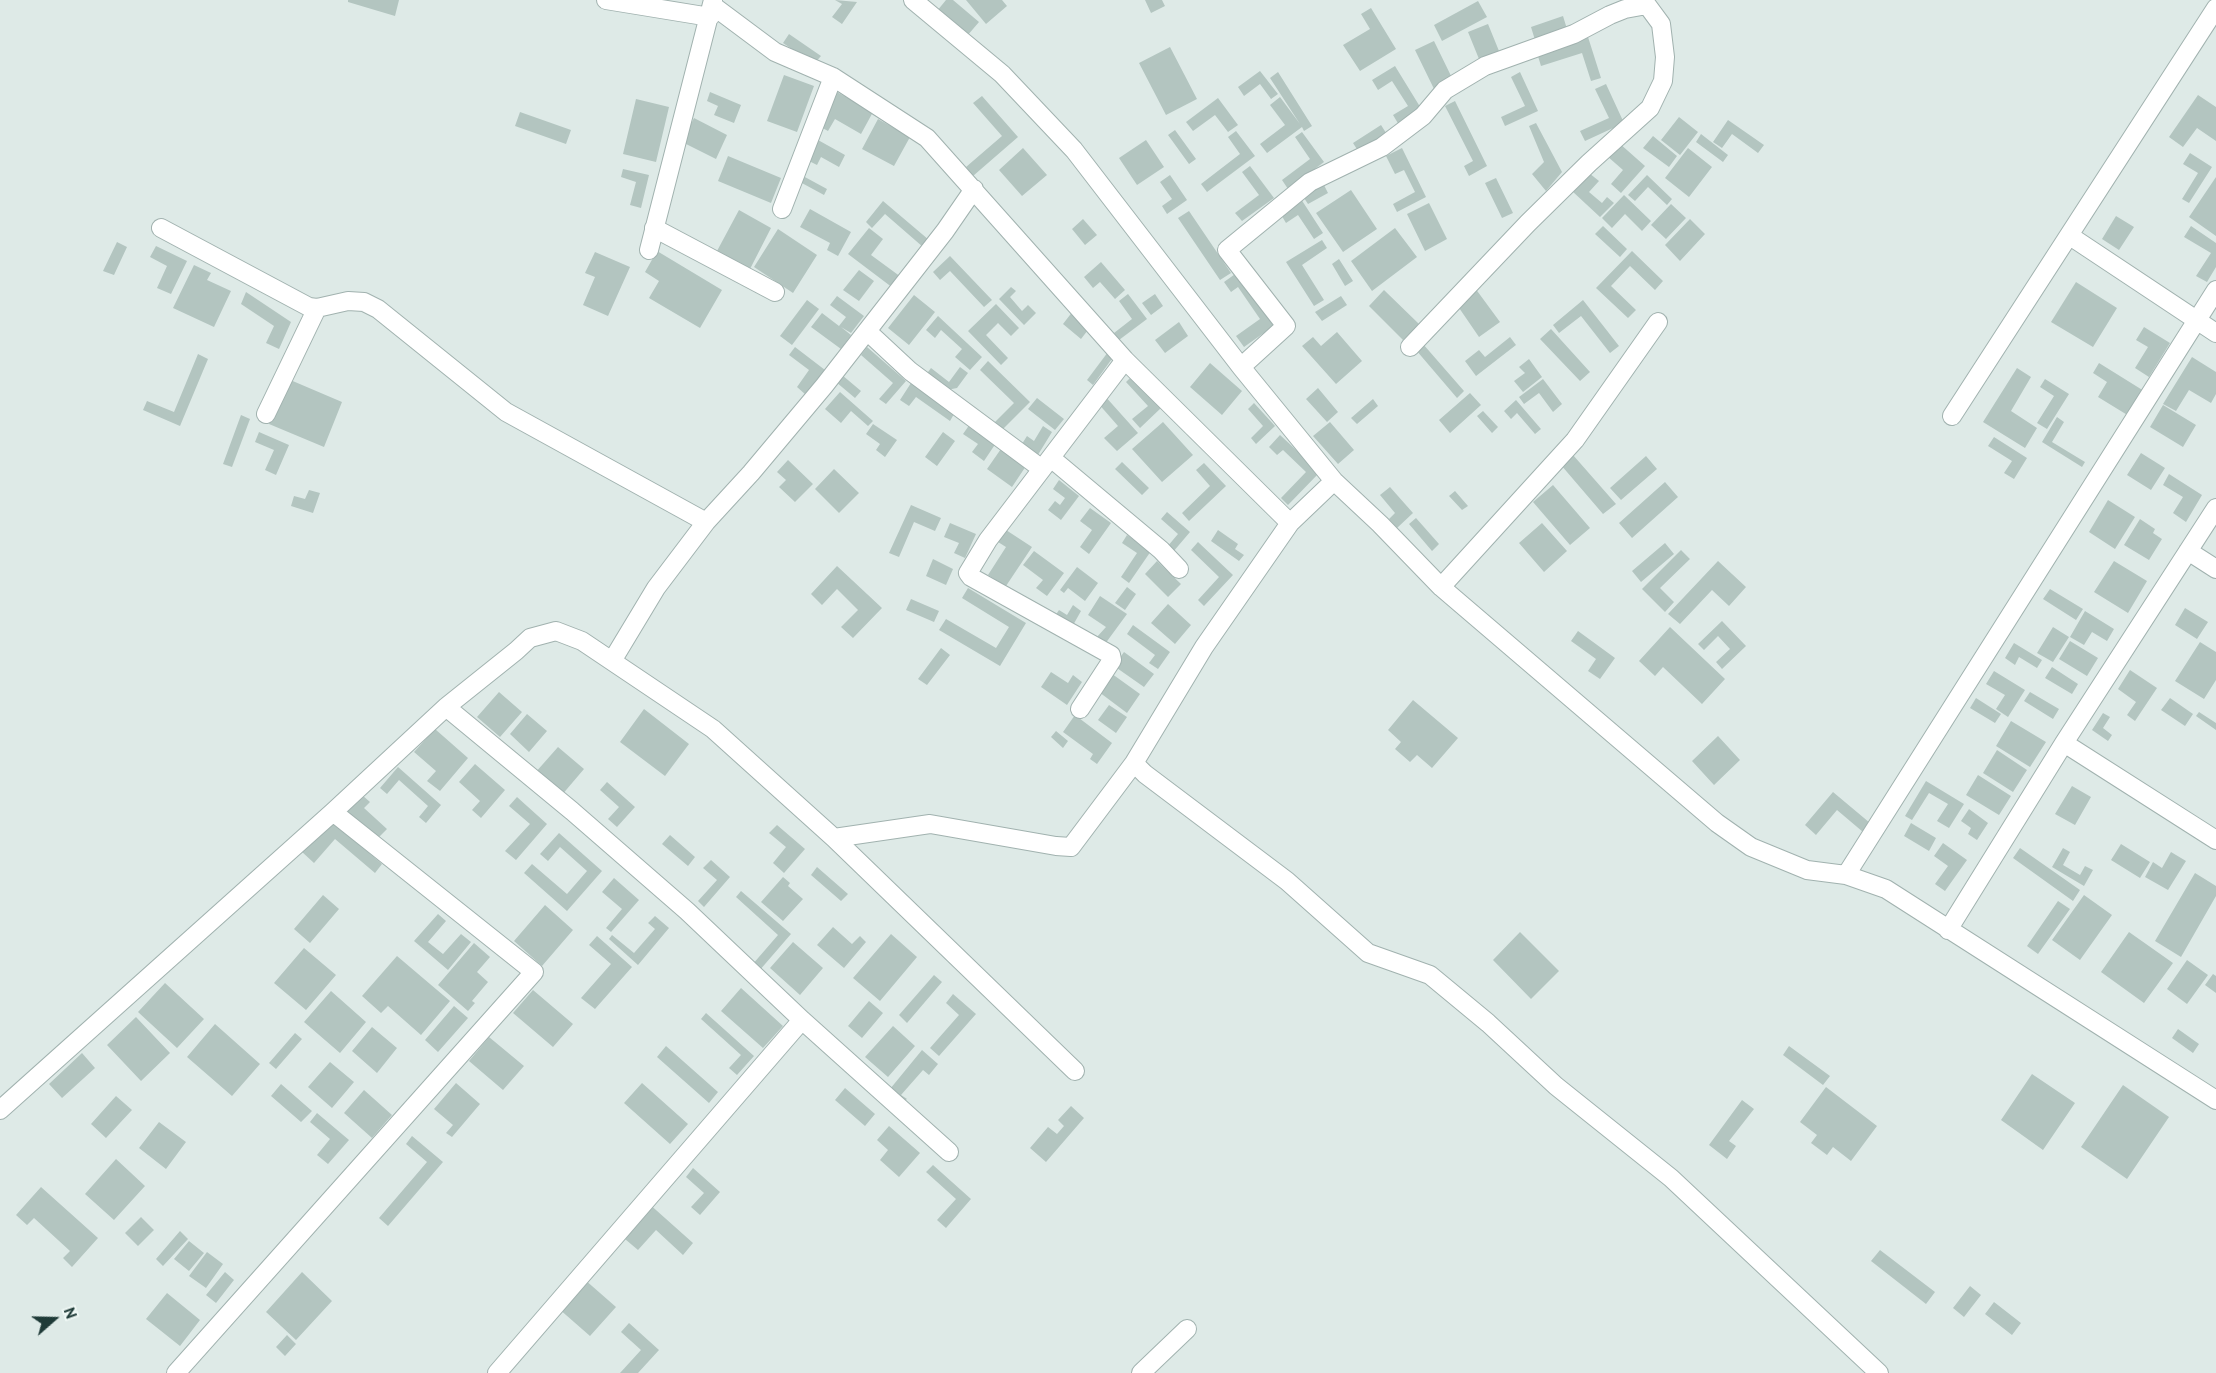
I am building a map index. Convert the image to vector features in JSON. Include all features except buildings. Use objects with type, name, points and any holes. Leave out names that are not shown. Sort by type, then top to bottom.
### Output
[{"type":"street","points":[[606,0],[712,7],[775,52],[832,77],[927,138],[1125,360],[1290,523]]},
{"type":"street","points":[[913,0],[1002,74],[1074,150],[1241,366],[1334,481],[1380,524],[1441,587],[1725,829],[1751,847],[1808,870],[1846,876],[1886,890],[2216,1100]]},
{"type":"street","points":[[1241,366],[1286,326],[1227,250],[1310,182],[1382,147],[1423,116],[1445,90],[1485,66],[1574,34],[1607,7],[1625,9],[1647,5],[1661,24],[1665,57],[1663,81],[1650,108],[1589,163],[1528,223],[1410,347]]},
{"type":"street","points":[[649,250],[712,7]]},
{"type":"street","points":[[1952,417],[2216,8]]},
{"type":"street","points":[[782,209],[832,77]]},
{"type":"street","points":[[612,661],[656,588],[706,522],[751,473],[824,386],[945,231],[974,189]]},
{"type":"street","points":[[161,228],[309,307],[316,308],[348,301],[364,302],[378,309],[506,412],[706,522]]},
{"type":"street","points":[[654,228],[775,292]]},
{"type":"street","points":[[2070,236],[2216,333]]},
{"type":"street","points":[[1846,876],[2216,290]]},
{"type":"street","points":[[266,414],[316,308]]},
{"type":"street","points":[[1441,587],[1575,440],[1658,322]]},
{"type":"street","points":[[867,331],[910,371],[1047,463],[1161,550],[1179,569]]},
{"type":"street","points":[[1080,708],[1112,660],[1111,655],[971,577],[968,573],[988,540],[1125,360]]},
{"type":"street","points":[[834,838],[930,824],[1071,847],[1134,763],[1204,647],[1290,523],[1334,481]]},
{"type":"street","points":[[1948,930],[2064,743],[2216,508]]},
{"type":"street","points":[[2188,551],[2216,569]]},
{"type":"street","points":[[0,1110],[333,812],[446,707],[530,638],[556,631],[582,641],[713,729],[834,838],[1075,1071]]},
{"type":"street","points":[[446,707],[687,910],[802,1020],[949,1152]]},
{"type":"street","points":[[2064,743],[2216,840]]},
{"type":"street","points":[[1134,763],[1145,774],[1287,881],[1368,953],[1430,975],[1488,1023],[1556,1086],[1671,1178],[1879,1373]]},
{"type":"street","points":[[177,1373],[534,972],[333,812]]},
{"type":"street","points":[[497,1373],[802,1020]]},
{"type":"street","points":[[1141,1373],[1187,1329]]}]
